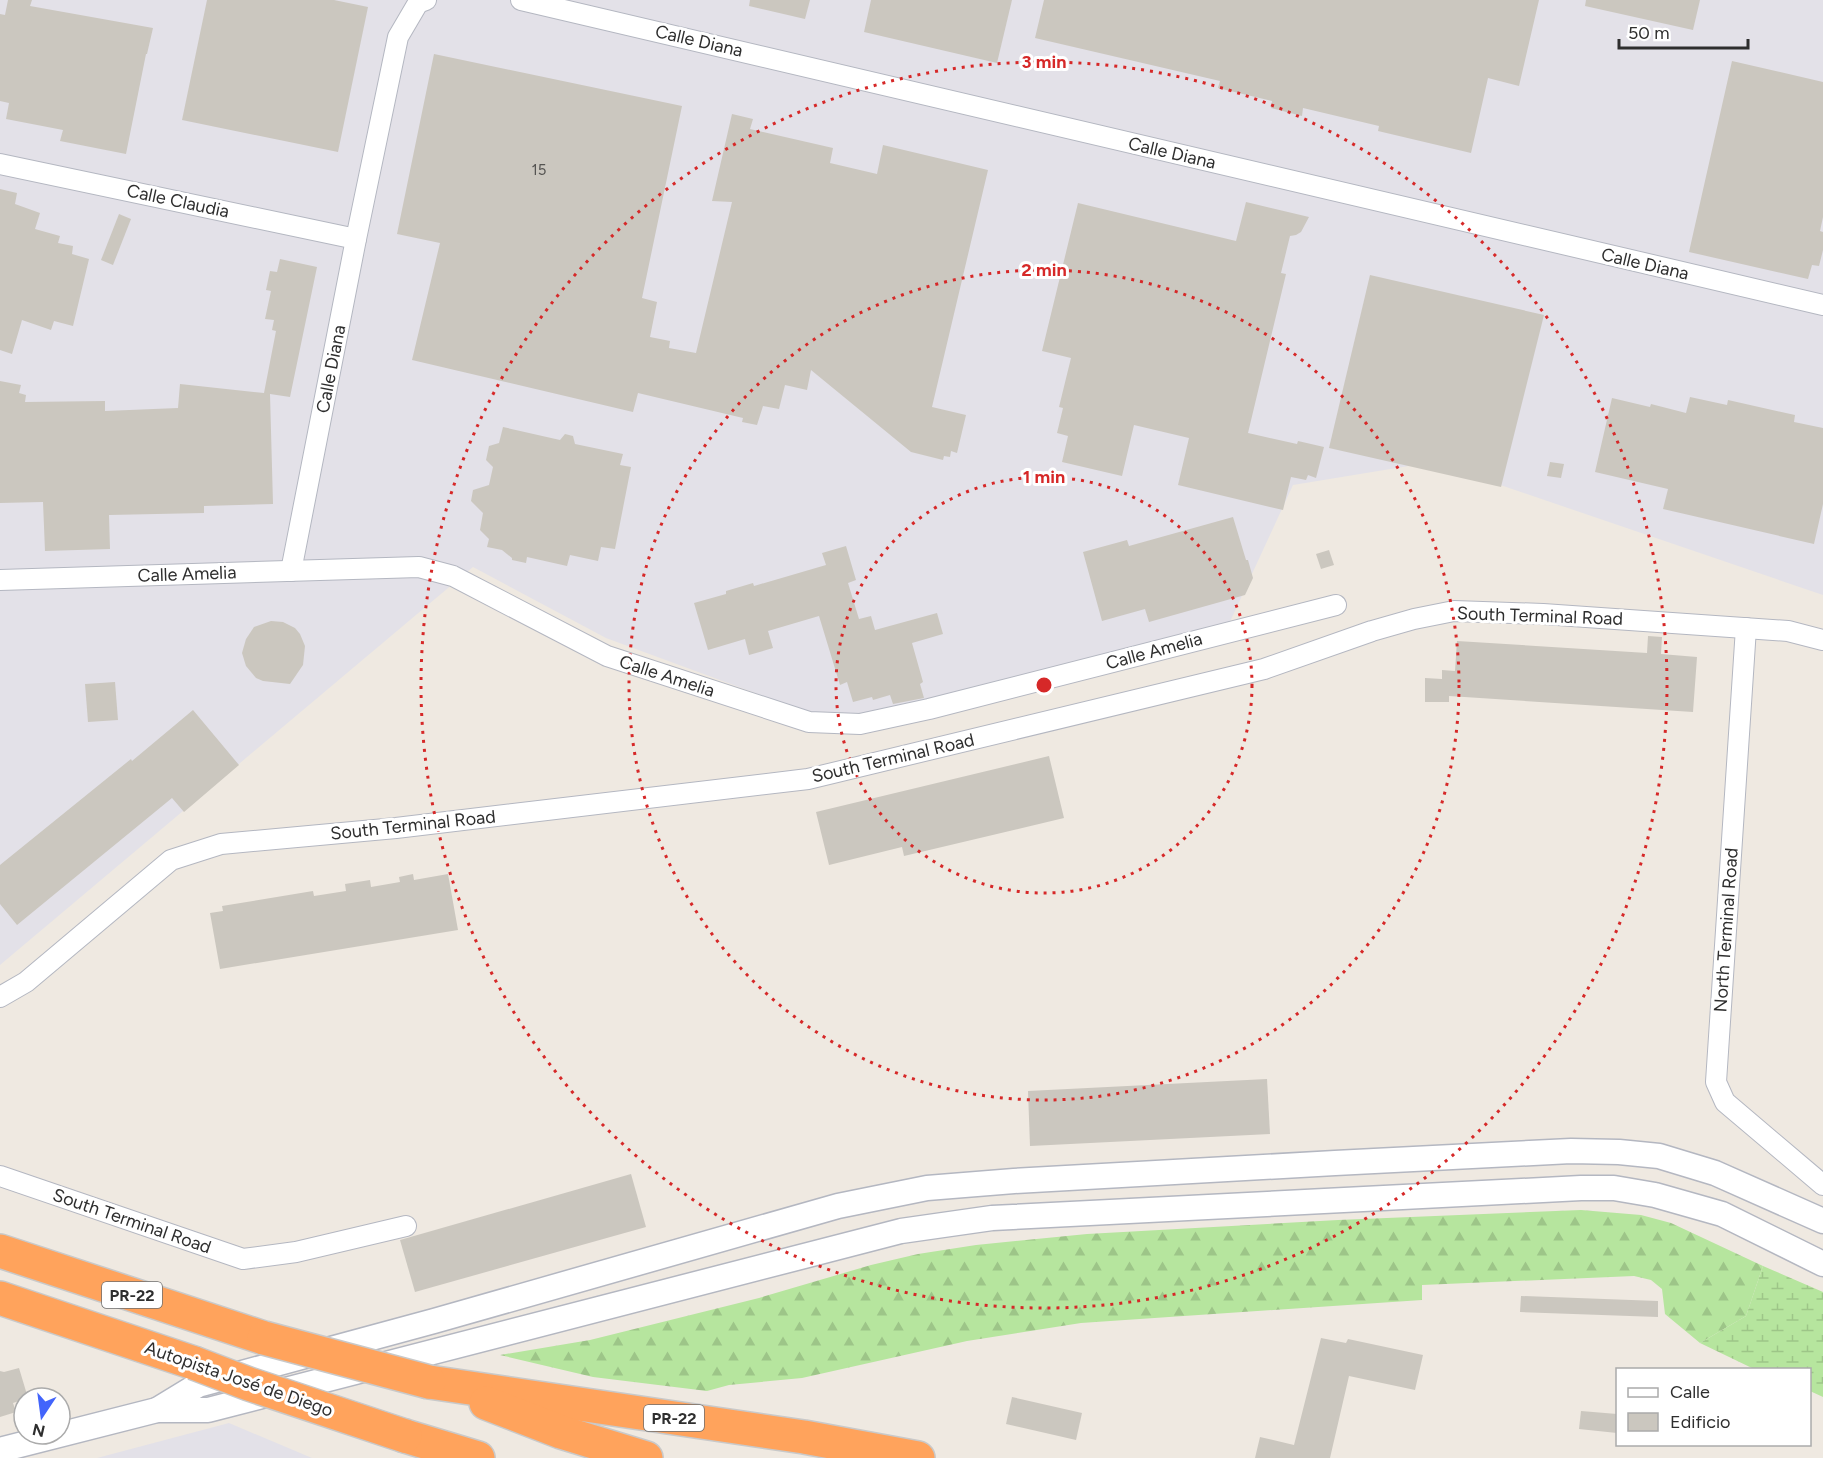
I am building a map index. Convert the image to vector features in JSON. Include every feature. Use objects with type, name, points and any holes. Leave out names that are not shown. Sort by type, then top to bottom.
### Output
[{"type":"highway","name":"PR-22","points":[[0,1251],[264,1338],[429,1382],[561,1432],[646,1458]]},
{"type":"highway","name":"Autopista José de Diego","points":[[0,1298],[194,1363],[249,1384],[478,1458]]},
{"type":"highway","name":"PR-22","points":[[429,1382],[804,1437],[918,1458]]},
{"type":"street","name":"Calle Diana","points":[[291,571],[356,239],[399,37],[418,3],[426,0]]},
{"type":"street","name":"Calle Diana","points":[[521,0],[1823,305]]},
{"type":"street","name":"Calle Claudia","points":[[0,164],[356,239]]},
{"type":"street","name":"Calle Amelia","points":[[0,580],[419,567],[453,576],[607,657],[809,722],[860,724],[929,710],[1336,605]]},
{"type":"street","name":"South Terminal Road","points":[[0,997],[26,982],[171,860],[221,844],[396,828],[808,779],[1264,669],[1372,631],[1454,611],[1543,614],[1788,631],[1823,640]]},
{"type":"street","name":"North Terminal Road","points":[[1746,628],[1716,1082],[1725,1102],[1823,1185]]},
{"type":"street","points":[[157,1410],[198,1385],[457,1315],[838,1206],[927,1188],[1026,1180],[1571,1151],[1619,1152],[1659,1156],[1715,1173],[1823,1221]]},
{"type":"street","name":"South Terminal Road","points":[[0,1176],[243,1259],[296,1252],[406,1226]]},
{"type":"street","points":[[0,1450],[157,1410],[207,1410],[901,1231],[992,1218],[1614,1188],[1655,1195],[1722,1214],[1823,1263]]},
{"type":"shaded area","points":[[0,0],[1823,0],[1823,595],[1433,462],[1293,485],[1228,626],[888,714],[815,715],[606,638],[473,567],[0,965]]},
{"type":"shaded area","points":[[229,1423],[312,1458],[97,1458]]},
{"type":"green space","points":[[1581,1210],[1641,1215],[1671,1223],[1763,1266],[1746,1316],[1700,1343],[1665,1314],[1662,1289],[1651,1280],[1634,1276],[1422,1285],[1422,1300],[1081,1323],[967,1341],[802,1378],[729,1385],[707,1391],[593,1377],[500,1355],[590,1340],[759,1298],[871,1265],[918,1254],[976,1245],[1087,1234],[1338,1220]]},
{"type":"green space","points":[[1763,1266],[1823,1292],[1823,1397],[1811,1391],[1811,1368],[1752,1368],[1700,1343],[1746,1316]]},
{"type":"building","points":[[8,0],[32,0],[30,6],[153,28],[126,154],[60,141],[63,130],[6,119],[9,103],[0,101],[0,14],[5,15]]},
{"type":"building","points":[[207,0],[334,0],[368,7],[338,152],[182,120]]},
{"type":"building","points":[[750,0],[810,0],[805,19],[749,6]]},
{"type":"building","points":[[871,0],[1012,0],[997,63],[864,32]]},
{"type":"building","points":[[1044,0],[1539,0],[1519,86],[1488,78],[1471,153],[1378,131],[1379,126],[1303,108],[1302,116],[1271,108],[1272,101],[1218,88],[1220,81],[1035,38]]},
{"type":"building","points":[[1586,0],[1700,0],[1693,30],[1585,6]]},
{"type":"building","points":[[434,54],[682,106],[642,298],[657,302],[650,337],[670,341],[669,348],[696,353],[732,202],[712,201],[732,114],[753,119],[750,129],[833,148],[830,163],[877,174],[883,145],[988,170],[932,407],[966,415],[957,453],[951,451],[950,457],[944,456],[943,460],[911,452],[811,370],[807,390],[785,385],[779,409],[763,406],[757,425],[742,422],[743,418],[638,393],[633,412],[412,360],[440,243],[397,234]]},
{"type":"building","points":[[1732,61],[1823,82],[1823,217],[1820,231],[1823,232],[1823,250],[1819,266],[1812,265],[1808,279],[1689,252]]},
{"type":"building","points":[[0,189],[17,193],[15,204],[40,213],[35,229],[60,236],[58,243],[73,246],[72,254],[89,259],[73,326],[54,321],[51,330],[22,320],[12,354],[0,350]]},
{"type":"building","points":[[1246,202],[1309,217],[1301,232],[1290,236],[1281,273],[1286,274],[1248,433],[1297,444],[1298,441],[1324,447],[1316,478],[1308,475],[1306,480],[1291,477],[1283,510],[1178,485],[1189,438],[1134,425],[1122,476],[1062,462],[1068,436],[1057,433],[1063,408],[1059,407],[1071,358],[1042,351],[1078,203],[1236,241]]},
{"type":"building","points":[[119,214],[131,219],[113,265],[101,260]]},
{"type":"building","points":[[280,259],[317,267],[290,397],[270,394],[273,504],[204,506],[204,513],[109,515],[110,549],[45,551],[43,502],[0,503],[0,381],[21,385],[19,393],[26,395],[25,402],[105,401],[105,411],[178,408],[180,384],[264,393],[276,331],[272,330],[274,320],[265,319],[271,291],[266,290],[270,271],[277,272]]},
{"type":"building","points":[[1370,275],[1544,315],[1501,487],[1329,448]]},
{"type":"building","points":[[1690,397],[1727,405],[1728,400],[1795,415],[1794,422],[1823,428],[1823,504],[1814,544],[1663,509],[1668,489],[1595,472],[1612,398],[1650,407],[1651,404],[1686,413]]},
{"type":"building","points":[[503,427],[560,440],[565,434],[573,436],[575,444],[623,454],[620,465],[631,467],[615,549],[601,547],[598,561],[570,555],[567,566],[527,557],[526,563],[512,560],[502,550],[487,547],[489,539],[480,530],[483,513],[471,501],[473,490],[489,485],[493,467],[486,460],[489,446],[499,443]]},
{"type":"building","points":[[1550,462],[1564,464],[1561,478],[1547,476]]},
{"type":"building","points":[[1233,517],[1253,578],[1245,595],[1149,622],[1145,609],[1102,621],[1083,552],[1127,540],[1129,546]]},
{"type":"building","points":[[846,546],[856,580],[848,583],[859,619],[871,616],[875,630],[937,613],[943,634],[912,643],[923,682],[920,684],[924,698],[893,704],[890,695],[853,702],[847,682],[840,685],[819,616],[768,631],[773,648],[749,655],[745,639],[708,650],[694,603],[753,583],[754,586],[826,565],[822,553]]},
{"type":"building","points":[[1329,550],[1334,565],[1321,569],[1316,554]]},
{"type":"building","points":[[271,621],[283,622],[295,628],[305,646],[303,665],[290,684],[256,678],[246,666],[242,653],[246,639],[254,627]]},
{"type":"building","points":[[1648,636],[1662,637],[1661,654],[1697,657],[1693,712],[1449,696],[1449,702],[1425,702],[1425,678],[1442,679],[1442,670],[1455,671],[1457,641],[1647,653]]},
{"type":"building","points":[[115,682],[118,720],[88,722],[85,684]]},
{"type":"building","points":[[193,710],[239,765],[184,812],[172,798],[17,925],[0,904],[0,865]]},
{"type":"building","points":[[1049,756],[1064,818],[904,856],[902,847],[829,865],[816,812]]},
{"type":"building","points":[[413,874],[414,880],[448,874],[458,930],[220,969],[210,913],[223,911],[222,906],[313,891],[314,896],[346,891],[345,884],[370,880],[371,887],[400,882],[399,877]]},
{"type":"building","points":[[1267,1079],[1270,1134],[1030,1146],[1028,1091]]},
{"type":"building","points":[[631,1174],[646,1227],[415,1292],[400,1240]]},
{"type":"building","points":[[1521,1296],[1658,1301],[1658,1317],[1520,1312]]},
{"type":"building","points":[[1321,1338],[1346,1343],[1348,1339],[1423,1355],[1415,1390],[1349,1376],[1330,1458],[1255,1458],[1260,1437],[1294,1445]]},
{"type":"building","points":[[19,1368],[24,1386],[12,1386],[12,1413],[0,1417],[0,1371]]},
{"type":"building","points":[[1012,1397],[1082,1413],[1076,1440],[1006,1424]]},
{"type":"building","points":[[1581,1411],[1616,1414],[1616,1433],[1579,1429]]}]
